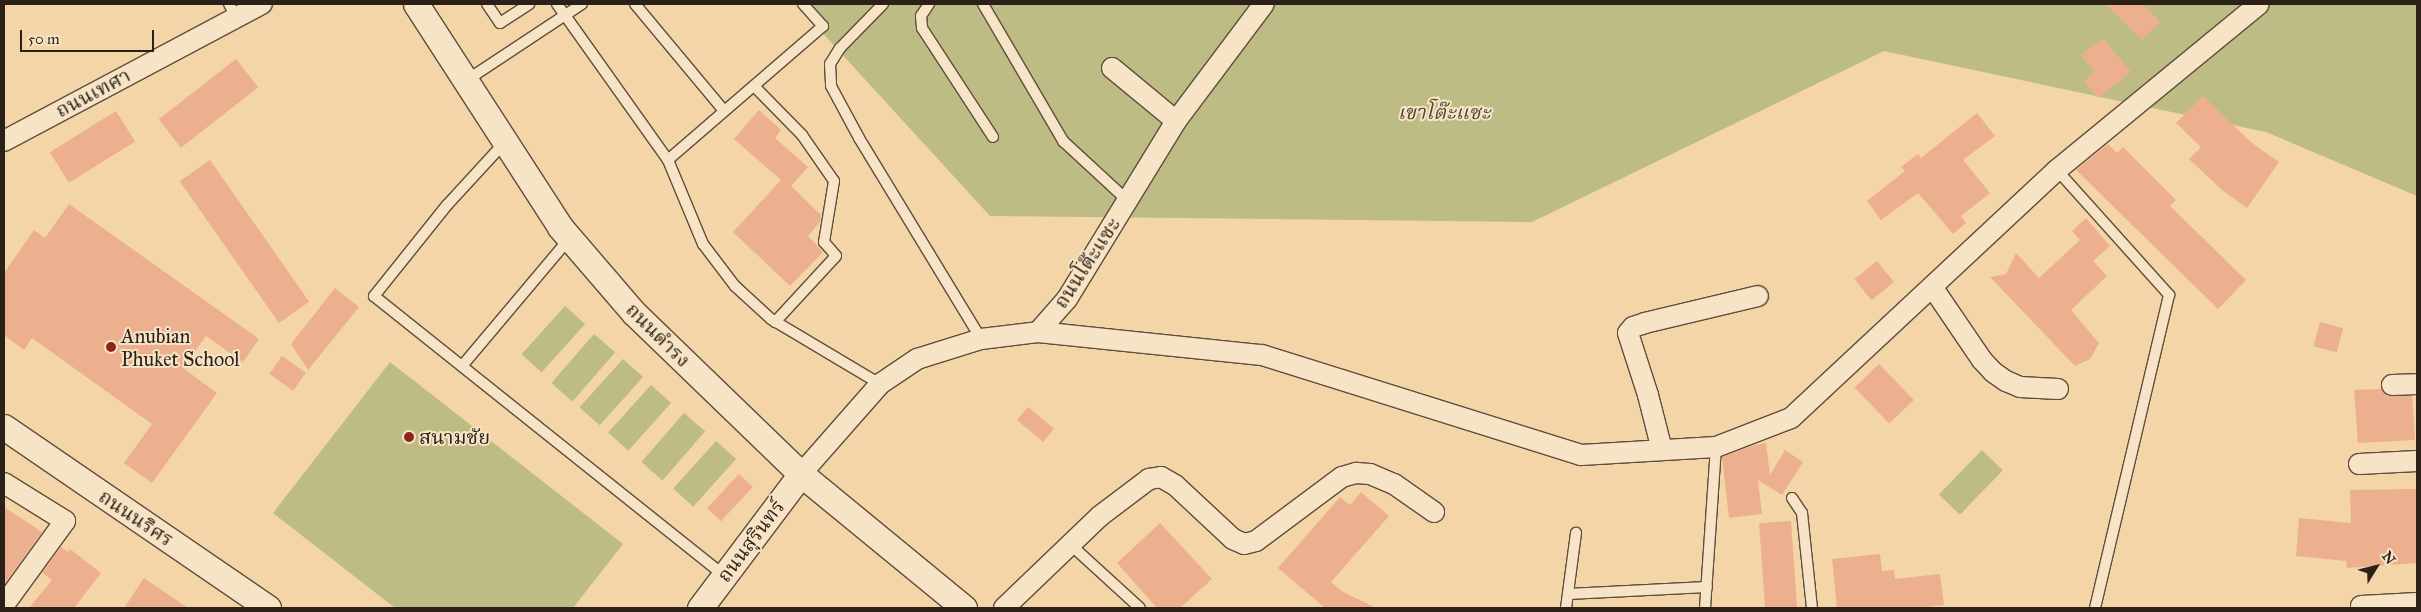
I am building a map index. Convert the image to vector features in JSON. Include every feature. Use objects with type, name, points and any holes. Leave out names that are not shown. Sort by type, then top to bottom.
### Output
[{"type":"street","name":"ถนนเทศา","points":[[4,138],[233,11],[262,4]]},
{"type":"street","name":"ถนนดำรง","points":[[416,4],[467,80],[560,227],[634,313],[801,474],[964,608]]},
{"type":"street","name":"ถนนโต๊ะแซะ","points":[[1038,332],[1067,299],[1176,121],[1264,4]]},
{"type":"street","points":[[801,474],[880,384],[918,359],[981,339],[1038,332],[1262,355],[1581,455],[1716,447],[1791,418],[1933,288],[2057,170],[2259,4]]},
{"type":"street","points":[[1112,68],[1176,121]]},
{"type":"street","points":[[1933,288],[1982,360],[1993,372],[2006,381],[2020,387],[2058,389]]},
{"type":"street","points":[[1662,450],[1648,395],[1628,333],[1633,327],[1646,323],[1758,296]]},
{"type":"street","points":[[2392,385],[2417,384]]},
{"type":"street","name":"ถนนนริศร","points":[[4,427],[268,608]]},
{"type":"street","points":[[2359,464],[2417,460]]},
{"type":"street","points":[[1004,608],[1100,516],[1149,479],[1161,477],[1175,485],[1233,539],[1244,544],[1256,541],[1342,477],[1356,473],[1370,474],[1394,484],[1434,512]]},
{"type":"street","name":"ถนนสุรินทร์","points":[[700,608],[801,474]]},
{"type":"street","points":[[4,483],[65,521],[4,605]]},
{"type":"street","points":[[2361,606],[2417,602]]},
{"type":"lane","points":[[487,4],[500,22],[530,4]]},
{"type":"lane","points":[[557,4],[668,160],[703,244],[735,286],[775,322],[880,384]]},
{"type":"lane","points":[[467,80],[582,4]]},
{"type":"lane","points":[[635,4],[724,111]]},
{"type":"lane","points":[[668,160],[823,26],[803,4]]},
{"type":"lane","points":[[883,4],[835,56],[830,64],[831,86],[859,138],[981,339]]},
{"type":"lane","points":[[929,4],[921,16],[922,28],[993,138]]},
{"type":"lane","points":[[983,4],[1064,141],[1127,200]]},
{"type":"lane","points":[[754,86],[802,135],[834,181],[824,242],[836,256],[775,322]]},
{"type":"lane","points":[[505,142],[447,205],[374,296],[724,576]]},
{"type":"lane","points":[[2057,170],[2169,295],[2095,608]]},
{"type":"lane","points":[[462,366],[570,238]]},
{"type":"lane","points":[[1705,608],[1716,447]]},
{"type":"lane","points":[[1792,498],[1802,513],[1812,608]]},
{"type":"lane","points":[[1566,608],[1576,533]]},
{"type":"lane","points":[[1071,545],[1140,608]]},
{"type":"lane","points":[[1568,594],[1707,587]]},
{"type":"green space","name":"เขาโต๊ะแซะ","points":[[796,4],[2417,4],[2417,196],[2266,132],[1884,51],[1532,222],[990,216]]},
{"type":"green space","points":[[565,306],[585,324],[542,372],[522,354]]},
{"type":"green space","points":[[594,334],[615,352],[572,401],[551,383]]},
{"type":"green space","points":[[623,359],[643,377],[600,425],[580,407]]},
{"type":"green space","name":"สนามชัย","points":[[390,362],[623,544],[573,608],[395,608],[273,513]]},
{"type":"green space","points":[[651,385],[671,403],[628,451],[608,433]]},
{"type":"green space","points":[[684,413],[705,431],[662,480],[641,462]]},
{"type":"green space","points":[[716,441],[736,459],[693,507],[673,489]]},
{"type":"green space","points":[[1982,450],[2003,470],[1960,515],[1939,495]]},
{"type":"building","points":[[2106,4],[2143,4],[2160,22],[2142,40]]},
{"type":"building","points":[[2103,38],[2131,72],[2098,98],[2084,81],[2094,72],[2081,55]]},
{"type":"building","points":[[236,59],[258,87],[181,148],[159,119]]},
{"type":"building","points":[[2203,96],[2252,143],[2279,162],[2247,208],[2222,190],[2189,159],[2201,147],[2176,123]]},
{"type":"building","points":[[759,110],[781,130],[775,138],[808,167],[791,186],[821,215],[820,222],[808,236],[823,252],[790,286],[733,232],[781,180],[734,139]]},
{"type":"building","points":[[116,111],[135,142],[69,183],[50,152]]},
{"type":"building","points":[[1977,113],[1995,136],[1963,160],[1990,193],[1961,216],[1966,223],[1953,234],[1918,193],[1881,220],[1867,201],[1905,171],[1901,167],[1918,154],[1921,158]]},
{"type":"building","points":[[2108,144],[2117,153],[2123,147],[2176,200],[2170,206],[2246,280],[2218,309],[2076,170]]},
{"type":"building","points":[[210,160],[309,302],[279,323],[180,181]]},
{"type":"building","points":[[69,204],[259,339],[243,362],[206,336],[183,368],[217,393],[152,483],[124,463],[152,424],[32,338],[24,350],[4,335],[4,273],[34,230],[45,238]]},
{"type":"building","points":[[2086,218],[2110,246],[2093,261],[2107,276],[2071,310],[2099,343],[2090,359],[2075,366],[1990,277],[2006,274],[2016,253],[2039,278],[2080,240],[2072,231]]},
{"type":"building","points":[[1877,261],[1894,282],[1871,300],[1854,279]]},
{"type":"building","points":[[335,288],[359,307],[308,370],[291,344]]},
{"type":"building","points":[[2320,322],[2343,328],[2337,352],[2314,346]]},
{"type":"building","points":[[282,356],[306,373],[293,391],[269,374]]},
{"type":"building","points":[[1879,364],[1914,400],[1889,424],[1855,388]]},
{"type":"building","points":[[2381,389],[2387,396],[2412,396],[2415,440],[2358,443],[2354,390]]},
{"type":"building","points":[[1028,407],[1054,429],[1043,442],[1017,420]]},
{"type":"building","points":[[1766,443],[1770,475],[1785,450],[1803,462],[1782,495],[1758,480],[1762,514],[1729,518],[1722,457]]},
{"type":"building","points":[[739,474],[753,487],[721,521],[707,508]]},
{"type":"building","points":[[2417,489],[2417,563],[2347,568],[2346,561],[2296,556],[2299,518],[2351,523],[2350,490]]},
{"type":"building","points":[[1361,492],[1389,516],[1331,582],[1343,592],[1376,608],[1325,608],[1278,568],[1340,497],[1350,505]]},
{"type":"building","points":[[4,507],[42,532],[4,585]]},
{"type":"building","points":[[1791,521],[1797,608],[1765,608],[1759,523]]},
{"type":"building","points":[[1160,523],[1212,579],[1180,608],[1157,608],[1117,563]]},
{"type":"building","points":[[61,547],[68,552],[70,549],[101,573],[74,608],[29,608],[52,580],[42,573]]},
{"type":"building","points":[[1880,554],[1882,571],[1894,570],[1895,579],[1940,574],[1944,605],[1916,608],[1837,608],[1832,559]]},
{"type":"building","points":[[144,578],[188,608],[124,608]]},
{"type":"place","name":"Anubian Phuket School","points":[[111,347]]},
{"type":"place","name":"สนามชัย","points":[[409,437]]}]
